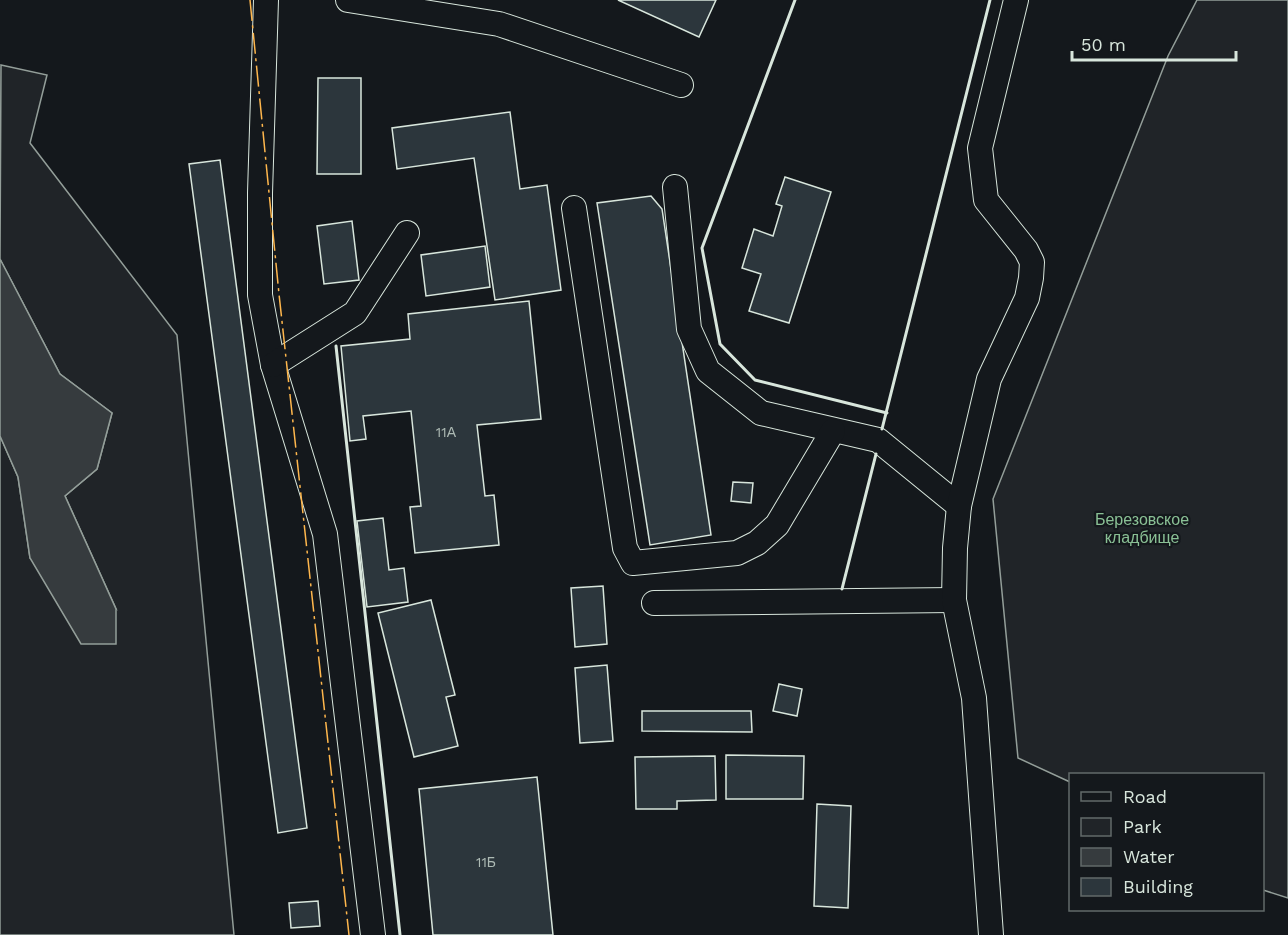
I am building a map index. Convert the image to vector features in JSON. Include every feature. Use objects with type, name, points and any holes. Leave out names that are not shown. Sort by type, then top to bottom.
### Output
[{"type":"lane","points":[[266,0],[260,193],[260,295],[273,365],[325,534],[373,935]]},
{"type":"lane","points":[[348,0],[499,24],[681,85]]},
{"type":"lane","points":[[991,935],[974,698],[954,600],[959,506],[989,379],[1027,298],[1031,278],[1032,262],[1026,250],[986,200],[980,148],[1016,0]]},
{"type":"lane","points":[[675,187],[689,329],[708,371],[761,413],[878,440],[959,506]]},
{"type":"lane","points":[[574,208],[625,548],[633,563],[737,553],[758,543],[777,525],[832,431]]},
{"type":"lane","points":[[273,365],[355,313],[407,233]]},
{"type":"lane","points":[[654,603],[954,600]]},
{"type":"green space","name":"Березовское кладбище","points":[[1197,0],[1288,0],[1288,898],[1264,890],[1264,773],[1069,773],[1069,782],[1018,758],[993,499],[1168,56]]},
{"type":"green space","points":[[1,65],[47,75],[30,143],[177,335],[234,935],[0,935],[0,436],[18,477],[30,558],[116,609],[65,496],[97,469],[112,413],[60,374],[0,259]]},
{"type":"water","points":[[0,259],[60,374],[112,413],[97,469],[65,496],[116,609],[116,644],[81,644],[30,558],[18,477],[0,436]]},
{"type":"building","points":[[618,0],[716,0],[699,37]]},
{"type":"building","points":[[318,78],[361,78],[361,174],[317,174]]},
{"type":"building","points":[[510,112],[520,189],[547,185],[561,290],[495,300],[474,158],[397,169],[392,128]]},
{"type":"building","points":[[220,160],[307,828],[278,833],[189,164]]},
{"type":"building","points":[[785,177],[831,192],[789,323],[749,311],[761,274],[742,268],[754,229],[773,236],[782,206],[776,204]]},
{"type":"building","points":[[651,196],[662,209],[711,535],[650,545],[597,203]]},
{"type":"building","points":[[352,221],[359,280],[324,284],[317,226]]},
{"type":"building","points":[[485,246],[490,287],[426,296],[421,255]]},
{"type":"building","points":[[529,301],[541,419],[477,425],[485,496],[494,495],[499,545],[415,553],[410,507],[421,506],[411,411],[363,416],[366,439],[350,441],[341,346],[410,339],[408,314]]},
{"type":"building","points":[[733,482],[753,483],[751,503],[731,501]]},
{"type":"building","points":[[383,518],[389,570],[404,568],[408,602],[367,607],[357,521]]},
{"type":"building","points":[[603,586],[607,644],[575,647],[571,588]]},
{"type":"building","points":[[431,600],[455,695],[446,697],[458,746],[414,757],[378,613]]},
{"type":"building","points":[[607,665],[613,741],[580,743],[575,668]]},
{"type":"building","points":[[779,684],[802,689],[797,716],[773,711]]},
{"type":"building","points":[[642,711],[751,711],[752,732],[642,731]]},
{"type":"building","points":[[726,755],[804,756],[803,799],[726,799]]},
{"type":"building","points":[[715,756],[716,800],[677,801],[677,809],[636,809],[635,757]]},
{"type":"building","points":[[537,777],[553,935],[433,935],[419,789]]},
{"type":"building","points":[[817,804],[851,806],[848,908],[814,906]]},
{"type":"building","points":[[318,901],[320,926],[291,928],[289,903]]},
{"type":"wall","points":[[795,0],[702,248],[720,344],[755,380],[887,413]]},
{"type":"wall","points":[[882,429],[990,0]]},
{"type":"wall","points":[[336,346],[400,935]]},
{"type":"wall","points":[[842,589],[876,454]]},
{"type":"power","points":[[250,0],[279,294],[349,935]]}]
